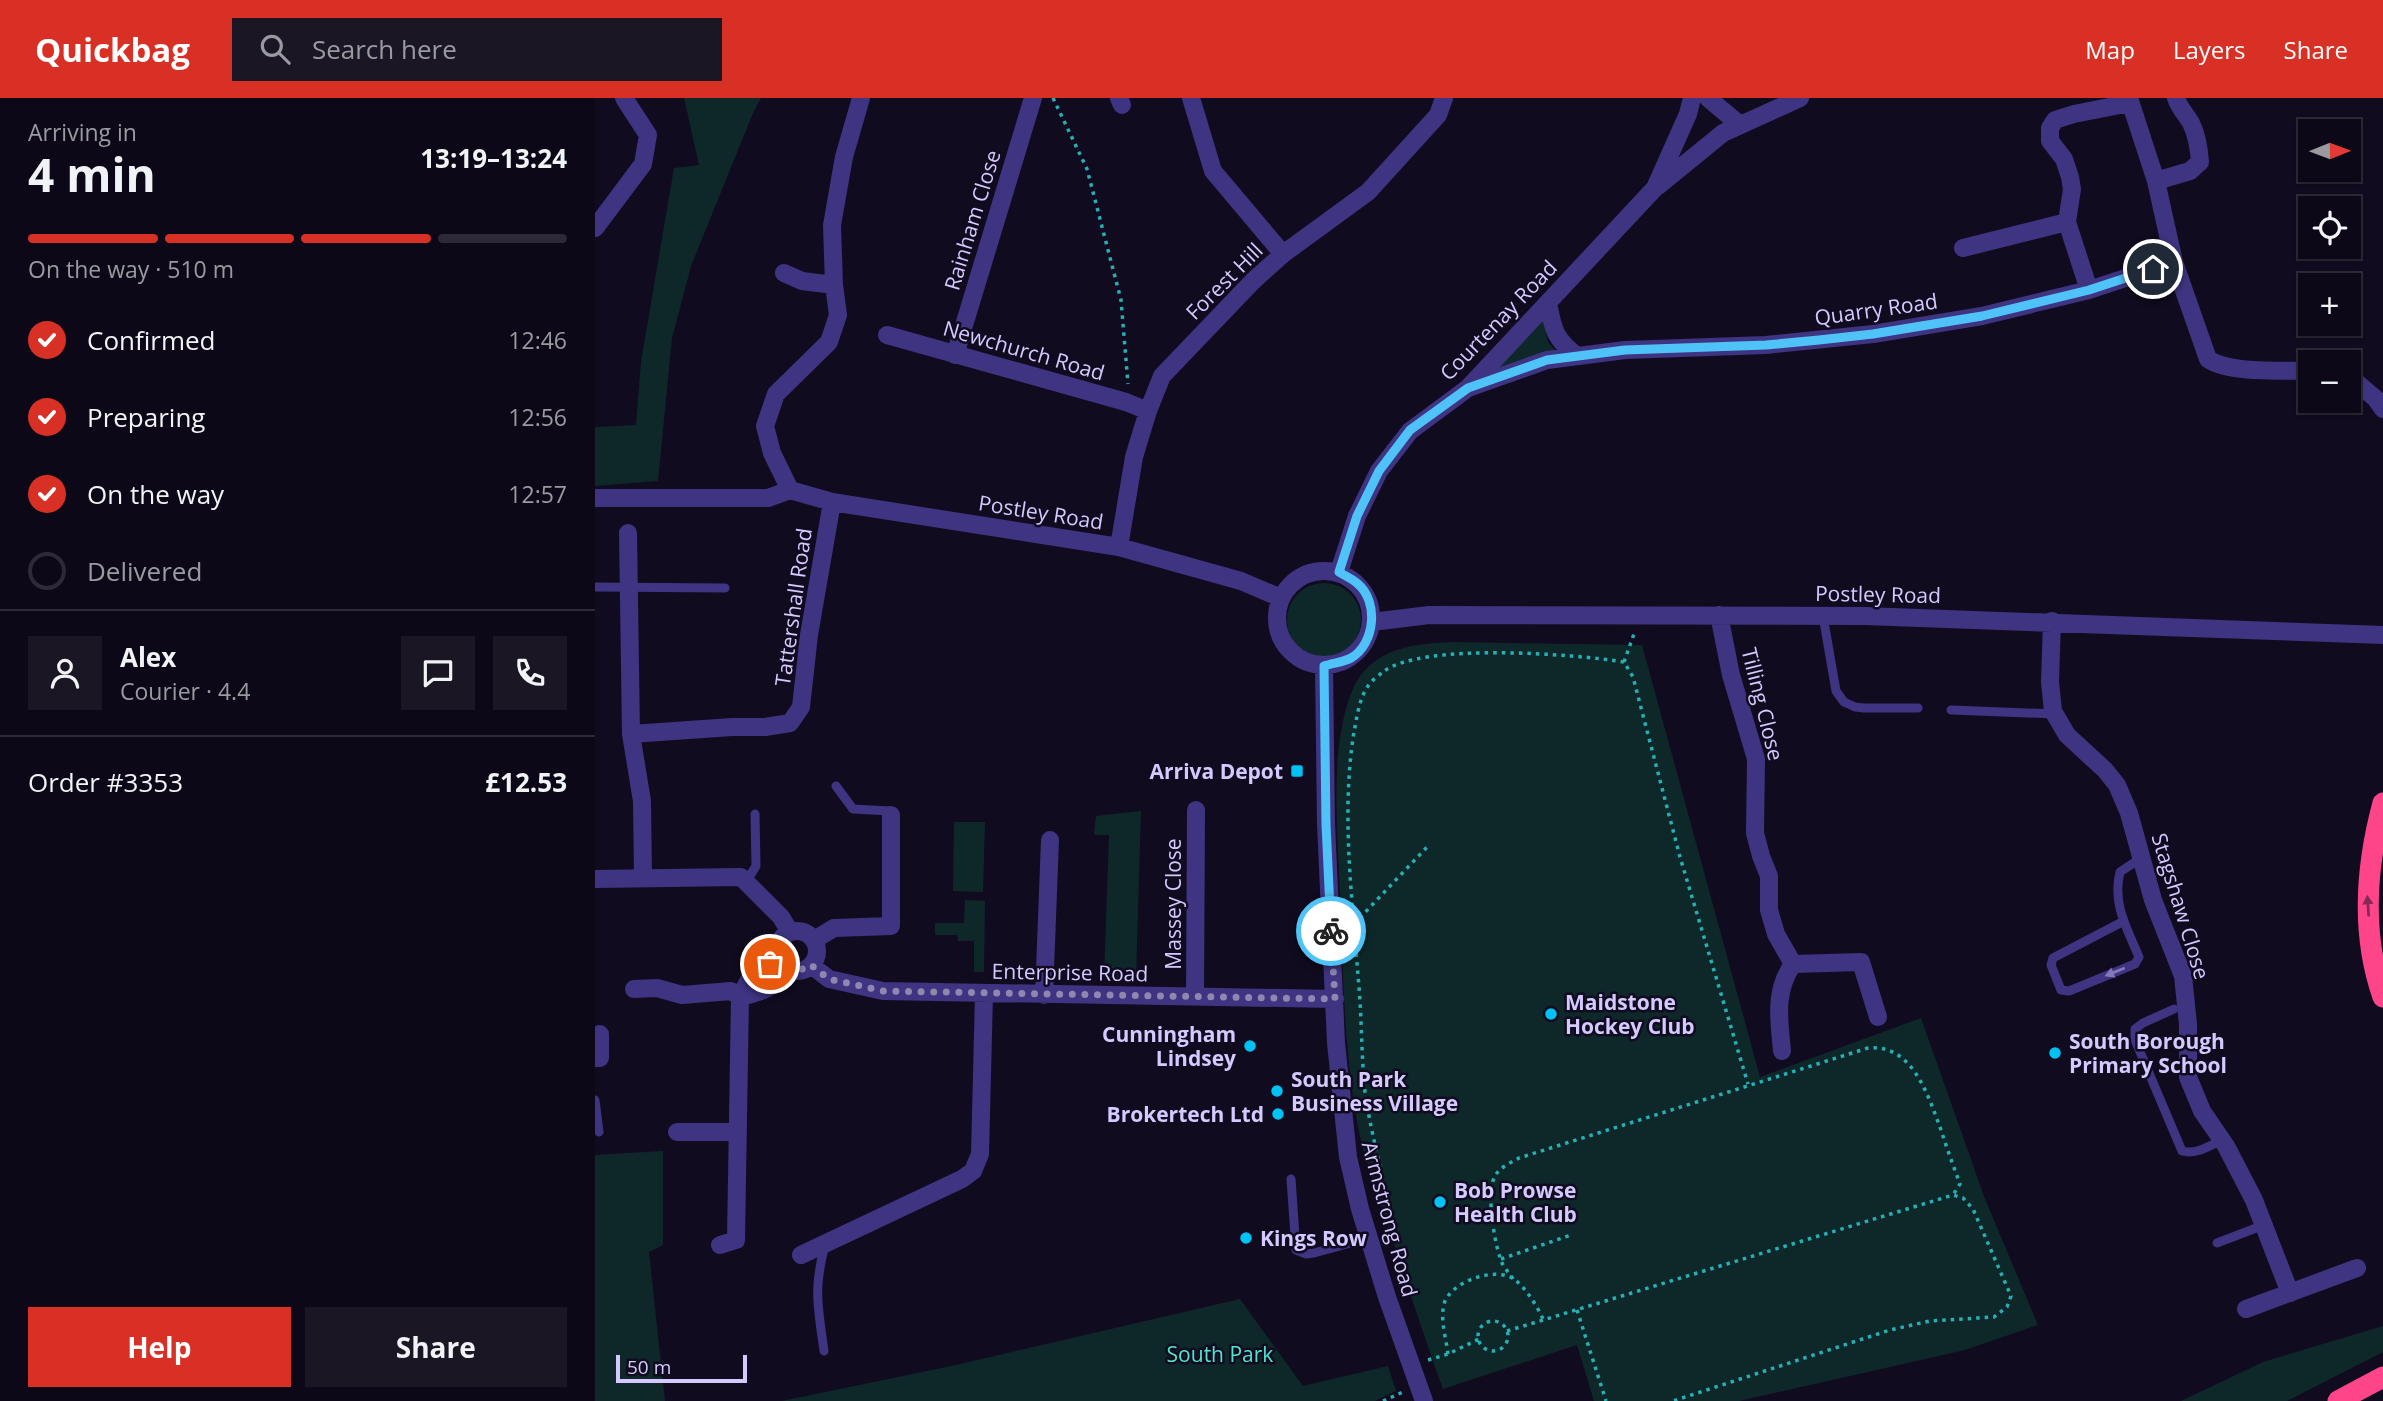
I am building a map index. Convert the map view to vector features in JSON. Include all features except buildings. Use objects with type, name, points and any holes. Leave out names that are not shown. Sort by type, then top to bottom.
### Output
[{"type":"highway","points":[[2383,803],[2373,841],[2367,888],[2377,978],[2383,997]]},
{"type":"highway","points":[[2339,1401],[2383,1377]]},
{"type":"street","points":[[595,229],[643,164],[648,135],[624,98]]},
{"type":"street","points":[[595,498],[768,498],[790,489],[772,453],[765,426],[776,394],[829,342],[838,315],[832,225],[844,156],[861,98]]},
{"type":"street","name":"Rainham Close","points":[[955,355],[1033,98]]},
{"type":"street","points":[[1191,98],[1213,171],[1283,254]]},
{"type":"street","name":"Forest Hill","points":[[1119,547],[1134,457],[1162,376],[1253,281],[1283,254],[1369,192],[1438,115],[1444,98]]},
{"type":"street","name":"Courtenay Road","points":[[1339,572],[1357,516],[1379,471],[1410,430],[1468,388],[1655,188],[1688,114],[1692,98]]},
{"type":"street","points":[[1708,98],[1740,125]]},
{"type":"street","points":[[1655,188],[1723,133],[1800,98]]},
{"type":"street","points":[[2156,181],[2190,171],[2200,162],[2199,145],[2176,98]]},
{"type":"street","points":[[2089,290],[2067,222],[2072,189],[2070,177],[2064,159],[2050,141],[2050,128],[2055,120],[2129,101],[2156,181],[2174,262],[2208,359],[2230,367],[2298,370]]},
{"type":"street","points":[[1963,248],[2067,222]]},
{"type":"street","name":"Quarry Road","points":[[1468,388],[1547,360],[1625,350],[1766,345],[1873,334],[1982,316],[2089,290],[2174,262]]},
{"type":"street","points":[[783,273],[802,281],[834,285]]},
{"type":"street","points":[[1548,303],[1553,329],[1561,343],[1577,356]]},
{"type":"street","name":"Newchurch Road","points":[[887,335],[1126,402],[1148,411]]},
{"type":"street","points":[[2361,387],[2383,409]]},
{"type":"street","name":"Postley Road","points":[[790,489],[832,502],[1119,547],[1241,581],[1281,598]]},
{"type":"street","name":"Tattershall Road","points":[[631,734],[765,727],[790,723],[801,708],[832,502]]},
{"type":"street","points":[[628,533],[631,734],[642,801],[643,878]]},
{"type":"street","points":[[1320,570],[1339,572],[1359,585],[1369,601],[1372,622],[1367,640],[1352,657],[1324,666],[1298,658],[1283,642],[1277,622],[1281,598],[1297,579],[1320,570]]},
{"type":"street","name":"Postley Road","points":[[1372,622],[1429,615],[1822,616],[2052,621],[2383,635]]},
{"type":"street","name":"Tilling Close","points":[[1719,615],[1731,676],[1756,759],[1755,833],[1769,876],[1769,910],[1776,934],[1793,964]]},
{"type":"street","name":"Stagshaw Close","points":[[2052,621],[2049,682],[2055,713],[2067,735],[2105,770],[2117,785],[2129,813],[2153,900],[2183,976],[2188,1024],[2189,1077],[2202,1111],[2222,1140],[2254,1200],[2290,1293]]},
{"type":"street","name":"Armstrong Road","points":[[1324,666],[1326,824],[1336,1043],[1347,1157],[1387,1297],[1421,1393]]},
{"type":"street","name":"Massey Close","points":[[1195,997],[1196,810]]},
{"type":"street","points":[[814,940],[834,928],[891,926],[891,815]]},
{"type":"street","points":[[1044,995],[1050,840]]},
{"type":"street","points":[[595,879],[741,877],[781,916],[790,932]]},
{"type":"street","points":[[634,989],[657,988],[682,995],[731,991],[740,997],[765,991],[781,980],[783,964],[777,950],[779,941],[790,932],[799,931],[814,940],[815,956],[811,965],[804,970],[783,964]]},
{"type":"street","points":[[1781,1051],[1778,1013],[1780,989],[1793,964],[1861,962],[1878,1017]]},
{"type":"street","name":"Enterprise Road","points":[[811,965],[829,979],[883,991],[1335,999]]},
{"type":"street","points":[[801,1255],[962,1179],[973,1171],[980,1154],[983,994]]},
{"type":"street","points":[[720,1245],[736,1240],[740,997]]},
{"type":"street","points":[[595,1058],[600,1058],[600,1034]]},
{"type":"street","points":[[677,1132],[738,1132]]},
{"type":"street","points":[[2246,1309],[2357,1268]]},
{"type":"lane","points":[[595,587],[725,588]]},
{"type":"lane","points":[[1822,616],[1836,691],[1844,702],[1864,708],[1918,708]]},
{"type":"lane","points":[[1951,710],[2055,713]]},
{"type":"lane","points":[[836,786],[853,809],[890,811],[891,815]]},
{"type":"lane","points":[[746,882],[756,866],[755,814]]},
{"type":"lane","points":[[2124,921],[2053,958],[2051,965],[2061,990],[2069,991],[2135,964],[2139,957],[2118,905],[2117,884],[2120,872],[2141,858]]},
{"type":"lane","points":[[2174,1009],[2143,1023],[2135,1030],[2135,1040],[2182,1151],[2190,1153],[2222,1140]]},
{"type":"lane","points":[[595,1100],[599,1132]]},
{"type":"lane","points":[[1291,1180],[1296,1251],[1314,1253],[1369,1238]]},
{"type":"lane","points":[[2217,1243],[2264,1225]]},
{"type":"lane","points":[[824,1351],[816,1285],[826,1243]]},
{"type":"path","points":[[1053,98],[1087,169],[1121,300],[1129,378],[1126,402]]},
{"type":"path","points":[[1624,662],[1641,615]]},
{"type":"path","points":[[1382,1176],[1366,1096],[1349,843],[1348,767],[1358,712],[1368,685],[1386,670],[1412,659],[1445,654],[1519,653],[1624,662]]},
{"type":"path","points":[[1624,662],[1633,677],[1680,857],[1748,1084]]},
{"type":"path","points":[[1354,924],[1429,845]]},
{"type":"path","points":[[1542,1320],[1527,1293],[1513,1279],[1501,1259],[1495,1236],[1491,1192],[1493,1180],[1504,1167],[1520,1158],[1748,1084],[1868,1048],[1881,1048],[1898,1054],[1910,1066],[1928,1095],[1960,1184],[1953,1195]]},
{"type":"path","points":[[1507,1331],[1953,1195],[1963,1198],[1973,1209],[2011,1296],[2007,1307],[2000,1314],[1988,1318],[1930,1321],[1890,1330],[1673,1401]]},
{"type":"path","points":[[1501,1259],[1571,1235]]},
{"type":"path","points":[[1448,1354],[1443,1312],[1450,1291],[1470,1280],[1490,1275],[1513,1279]]},
{"type":"path","points":[[1577,1310],[1606,1401]]},
{"type":"path","points":[[1496,1322],[1507,1331],[1507,1340],[1497,1350],[1483,1347],[1479,1339],[1480,1329],[1487,1323],[1496,1322]]},
{"type":"path","points":[[1423,1362],[1479,1339]]},
{"type":"path","points":[[1383,1401],[1421,1393]]},
{"type":"green space","points":[[684,98],[761,98],[691,266],[672,338],[658,481],[595,486],[595,427],[636,425],[641,362],[674,168],[699,165]]},
{"type":"green space","points":[[1543,321],[1548,342],[1555,350],[1553,355],[1493,370]]},
{"type":"green space","points":[[1317,583],[1331,583],[1345,589],[1355,599],[1361,620],[1355,641],[1345,651],[1331,657],[1317,657],[1303,651],[1293,641],[1287,627],[1287,613],[1293,599],[1303,589]]},
{"type":"green space","points":[[1452,642],[1642,645],[1760,1077],[1921,1018],[1985,1199],[2038,1325],[1965,1350],[1739,1401],[1594,1401],[1577,1345],[1443,1389],[1370,1172],[1357,1121],[1345,1011],[1337,788],[1343,722],[1350,696],[1361,675],[1380,658],[1402,648]]},
{"type":"green space","points":[[1141,811],[1136,977],[1104,978],[1109,835],[1094,835],[1096,816]]},
{"type":"green space","points":[[954,822],[985,822],[983,892],[953,891]]},
{"type":"green space","points":[[965,900],[985,901],[984,972],[974,972],[974,941],[958,941],[957,935],[935,935],[935,923],[964,923]]},
{"type":"green space","points":[[663,1151],[663,1245],[649,1252],[665,1401],[595,1401],[595,1155]]},
{"type":"green space","name":"South Park","points":[[1240,1299],[1303,1386],[1388,1366],[1396,1391],[1375,1401],[782,1401],[956,1365]]},
{"type":"green space","points":[[2383,1326],[2383,1352],[2287,1401],[2181,1401],[2263,1362]]},
{"type":"way so far","points":[[770,964],[779,959],[782,965],[795,971],[804,970],[811,965],[829,979],[883,991],[1335,999],[1331,931]]},
{"type":"place","name":"Arriva Depot","points":[[1297,771]]},
{"type":"place","name":"Maidstone Hockey Club","points":[[1551,1014]]},
{"type":"place","name":"Cunningham Lindsey","points":[[1250,1046]]},
{"type":"place","name":"South Borough Primary School","points":[[2055,1053]]},
{"type":"place","name":"South Park Business Village","points":[[1277,1091]]},
{"type":"place","name":"Brokertech Ltd","points":[[1278,1114]]},
{"type":"place","name":"Bob Prowse Health Club","points":[[1440,1202]]},
{"type":"place","name":"Kings Row","points":[[1246,1238]]},
{"type":"route","points":[[1331,931],[1326,824],[1324,666],[1352,657],[1367,640],[1372,622],[1369,601],[1359,585],[1339,572],[1357,516],[1379,471],[1410,430],[1468,388],[1547,360],[1625,350],[1766,345],[1873,334],[1982,316],[2089,290],[2153,269]]}]
